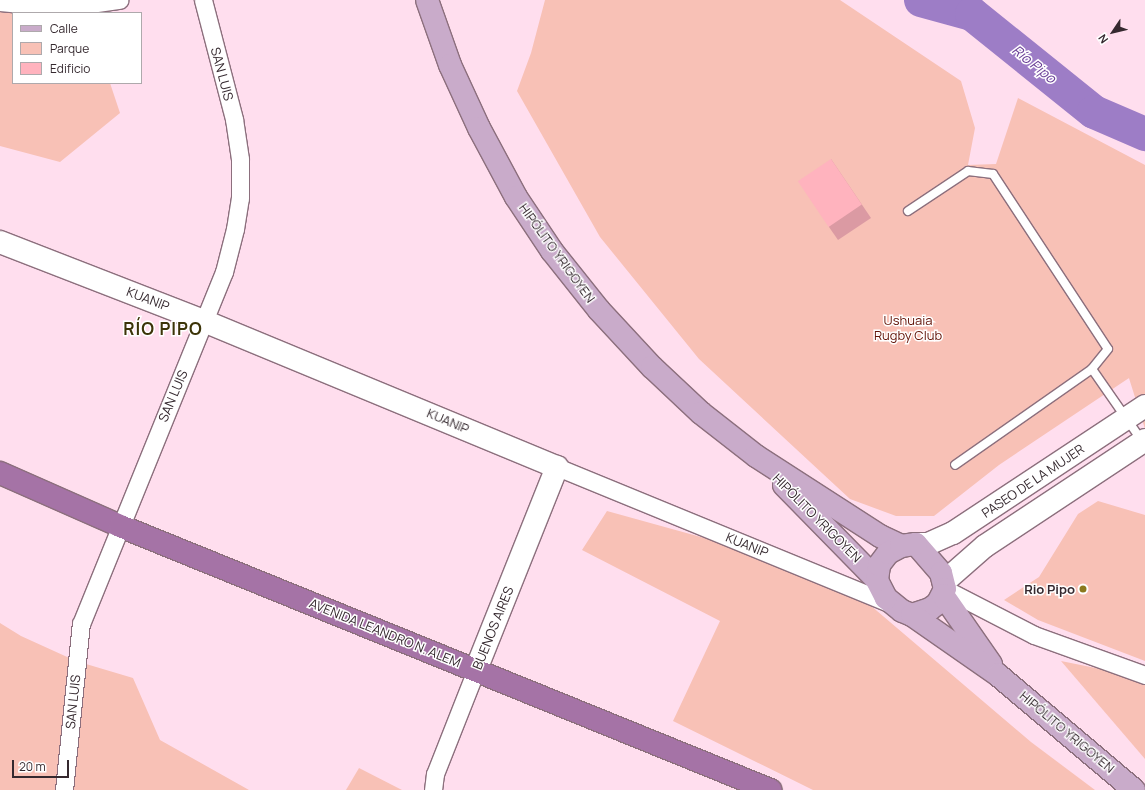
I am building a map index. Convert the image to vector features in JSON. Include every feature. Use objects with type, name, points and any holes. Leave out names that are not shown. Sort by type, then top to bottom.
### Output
[{"type":"highway","name":"AVENIDA LEANDRO N. ALEM","points":[[0,473],[120,526],[770,790]]},
{"type":"main road","name":"HIPÓLITO YRIGOYEN","points":[[427,0],[450,65],[479,128],[516,197],[552,251],[599,310],[652,367],[701,413],[756,456],[880,536],[908,545]]},
{"type":"main road","name":"KUANIP","points":[[0,242],[204,321],[557,467]]},
{"type":"main road","name":"PASEO DE LA MUJER","points":[[908,545],[928,544],[953,533],[1145,406]]},
{"type":"main road","name":"PASEO DE LA MUJER","points":[[945,588],[985,546],[1144,441]]},
{"type":"main road","name":"HIPÓLITO YRIGOYEN","points":[[756,456],[877,580]]},
{"type":"main road","name":"BUENOS AIRES","points":[[476,670],[557,467]]},
{"type":"main road","points":[[908,545],[933,561],[945,588],[930,609],[903,610],[886,598],[877,580],[883,559],[908,545]]},
{"type":"main road","name":"HIPÓLITO YRIGOYEN","points":[[945,588],[998,675]]},
{"type":"main road","name":"HIPÓLITO YRIGOYEN","points":[[903,610],[998,675],[1134,790]]},
{"type":"street","points":[[0,2],[62,8],[119,0]]},
{"type":"street","name":"SAN LUIS","points":[[64,790],[81,624],[224,272],[235,229],[240,198],[240,158],[234,119],[203,0]]},
{"type":"street","name":"KUANIP","points":[[557,467],[903,610]]},
{"type":"street","points":[[945,588],[1034,635],[1145,675]]},
{"type":"street","name":"BUENOS AIRES","points":[[434,782],[476,670]]},
{"type":"lane","points":[[908,211],[968,171],[993,174],[1108,349],[1092,369],[955,465]]},
{"type":"lane","points":[[1092,369],[1144,441]]},
{"type":"green space","points":[[0,0],[62,12],[12,12],[12,84],[110,84],[120,113],[60,162],[0,146]]},
{"type":"green space","name":"Ushuaia Rugby Club","points":[[545,0],[840,0],[961,81],[975,128],[968,165],[996,164],[1018,98],[1145,165],[1145,429],[1129,378],[999,465],[934,516],[896,516],[850,499],[699,359],[600,237],[517,91],[531,53]]},
{"type":"green space","name":"Rio Pipo","points":[[1098,501],[1145,515],[1145,661],[1038,620],[1004,600],[1039,577],[1078,514]]},
{"type":"green space","points":[[607,511],[795,563],[843,582],[1031,742],[1095,790],[813,790],[673,721],[720,621],[582,550]]},
{"type":"green space","points":[[0,623],[21,636],[76,661],[133,678],[160,740],[249,790],[0,790]]},
{"type":"green space","points":[[1061,661],[1145,678],[1145,759]]},
{"type":"green space","points":[[359,768],[402,790],[346,790]]},
{"type":"building","points":[[831,159],[862,205],[829,227],[798,181]]},
{"type":"waterway","name":"Río Pipo","points":[[921,0],[972,14],[1094,112],[1145,134]]},
{"type":"place","name":"Rio Pipo","points":[[1083,589]]},
{"type":"district","name":"RÍO PIPO","points":[[163,329]]}]
